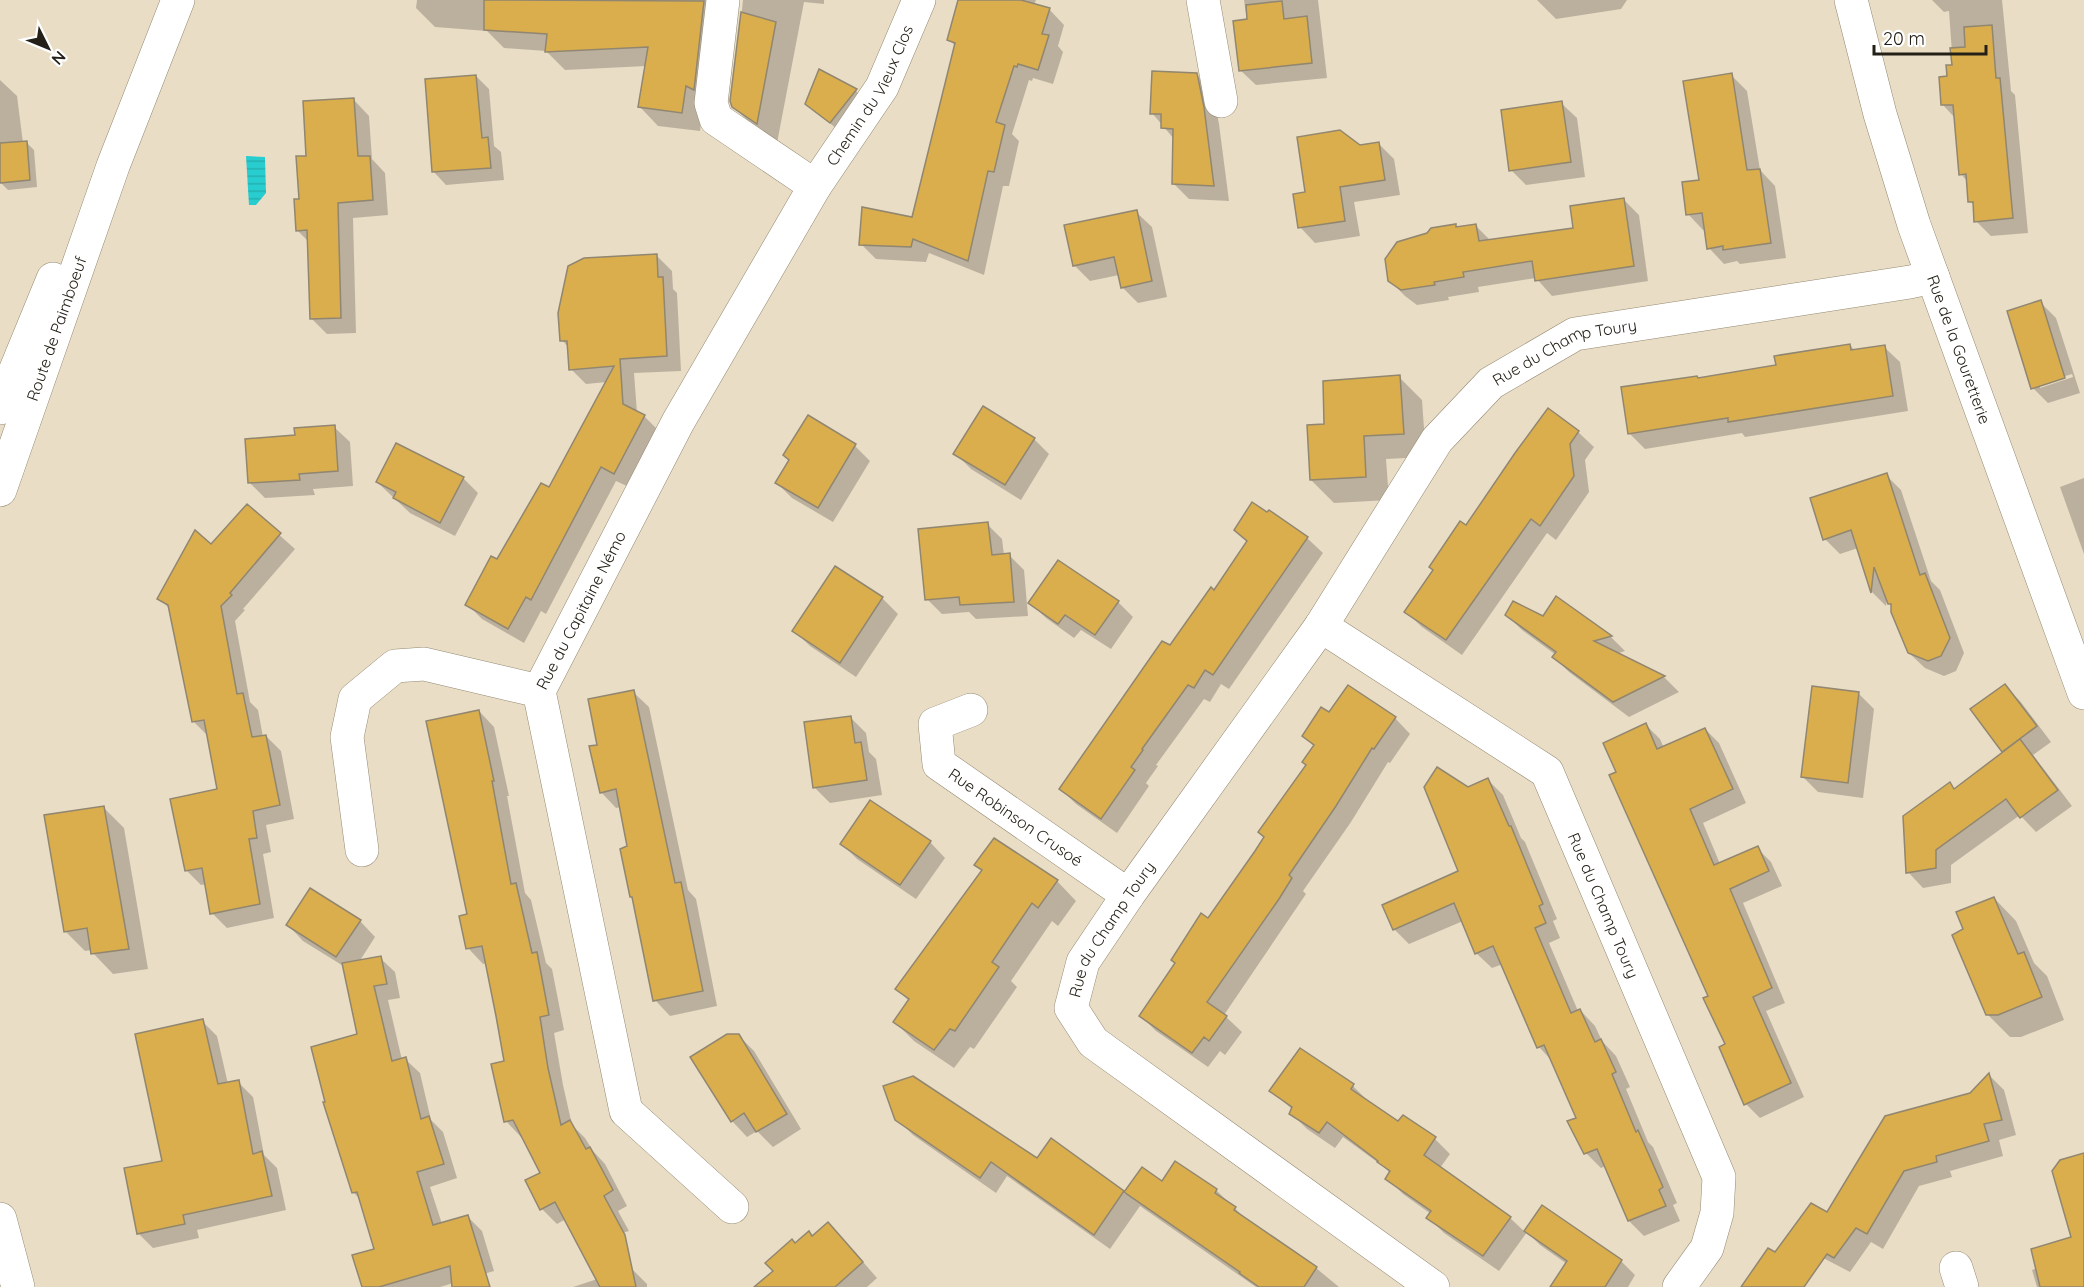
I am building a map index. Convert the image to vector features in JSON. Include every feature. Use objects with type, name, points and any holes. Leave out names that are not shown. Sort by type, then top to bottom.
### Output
[{"type":"street","name":"Route de Paimboeuf","points":[[0,490],[113,166],[178,0]]},
{"type":"street","points":[[723,0],[711,103],[716,119],[814,186]]},
{"type":"street","name":"Chemin du Vieux Clos","points":[[814,186],[882,87],[920,0]]},
{"type":"street","points":[[1203,0],[1221,101]]},
{"type":"street","name":"Rue de la Gouretterie","points":[[1851,0],[1880,114],[1914,225],[2084,693]]},
{"type":"street","name":"Route de Paimboeuf","points":[[0,408],[48,290],[113,166]]},
{"type":"street","name":"Rue du Capitaine Némo","points":[[732,1207],[626,1111],[538,691],[678,422],[814,186]]},
{"type":"street","name":"Rue du Champ Toury","points":[[1433,1287],[1093,1042],[1071,1008],[1083,962],[1128,895],[1321,626],[1437,440],[1491,383],[1575,334],[1933,277]]},
{"type":"street","name":"Rue du Champ Toury","points":[[1321,626],[1547,772],[1719,1177],[1718,1213],[1707,1248],[1680,1287]]},
{"type":"street","points":[[362,850],[347,737],[355,699],[395,666],[424,664],[538,691]]},
{"type":"street","name":"Rue Robinson Crusoé","points":[[971,710],[935,724],[939,764],[1128,895]]},
{"type":"street","points":[[0,1219],[18,1287]]},
{"type":"water","points":[[246,156],[265,157],[266,193],[256,205],[249,205]]},
{"type":"building","points":[[484,0],[704,1],[694,90],[686,86],[682,113],[638,107],[648,47],[545,52],[547,34],[484,30]]},
{"type":"building","points":[[958,0],[1021,0],[1050,8],[1042,34],[1049,35],[1038,70],[1018,64],[1017,67],[1014,66],[996,122],[1005,125],[994,172],[988,171],[968,261],[913,239],[911,247],[859,245],[862,207],[912,217],[955,43],[947,40]]},
{"type":"building","points":[[1282,1],[1284,19],[1307,16],[1312,63],[1239,71],[1233,21],[1247,19],[1246,5]]},
{"type":"building","points":[[741,12],[776,22],[757,124],[732,107],[730,101]]},
{"type":"building","points":[[1992,25],[1996,78],[2000,78],[2013,218],[1974,222],[1973,202],[1968,202],[1966,174],[1959,175],[1953,105],[1941,105],[1939,77],[1947,76],[1946,65],[1952,65],[1950,48],[1965,47],[1964,27]]},
{"type":"building","points":[[819,69],[857,89],[830,123],[805,104]]},
{"type":"building","points":[[1152,71],[1197,73],[1204,107],[1214,186],[1172,184],[1173,129],[1161,128],[1161,114],[1150,114]]},
{"type":"building","points":[[1732,73],[1747,170],[1760,169],[1771,243],[1723,250],[1723,246],[1707,249],[1702,213],[1686,215],[1682,182],[1699,180],[1683,81]]},
{"type":"building","points":[[476,75],[482,138],[488,137],[491,168],[432,172],[425,79]]},
{"type":"building","points":[[354,98],[358,156],[370,156],[373,200],[338,203],[341,318],[310,319],[307,230],[296,231],[294,199],[299,199],[296,156],[306,156],[303,101]]},
{"type":"building","points":[[1562,101],[1571,162],[1509,171],[1501,110]]},
{"type":"building","points":[[1340,130],[1360,145],[1379,142],[1385,180],[1340,187],[1345,221],[1298,228],[1293,194],[1305,192],[1297,137]]},
{"type":"building","points":[[27,141],[30,180],[0,183],[0,143]]},
{"type":"building","points":[[1624,198],[1634,266],[1535,281],[1532,261],[1463,272],[1464,277],[1434,282],[1435,285],[1401,290],[1388,281],[1385,259],[1397,242],[1427,233],[1431,228],[1476,224],[1479,241],[1573,228],[1570,206]]},
{"type":"building","points":[[1137,210],[1152,281],[1121,288],[1114,257],[1073,266],[1064,225]]},
{"type":"building","points":[[657,254],[658,277],[663,277],[667,356],[620,359],[623,404],[645,415],[614,474],[601,467],[531,600],[526,597],[508,629],[465,605],[491,556],[497,559],[541,483],[549,487],[614,366],[569,370],[567,341],[560,341],[558,313],[568,266],[584,258]]},
{"type":"building","points":[[2041,300],[2065,378],[2031,389],[2007,311]]},
{"type":"building","points":[[1850,344],[1851,350],[1885,345],[1893,396],[1728,422],[1728,418],[1628,434],[1621,387],[1697,376],[1698,378],[1776,365],[1774,356]]},
{"type":"building","points":[[1400,375],[1404,434],[1364,436],[1366,477],[1310,480],[1307,425],[1324,424],[1323,381]]},
{"type":"building","points":[[983,406],[1035,438],[1005,485],[953,454]]},
{"type":"building","points":[[1548,408],[1579,431],[1570,444],[1574,476],[1540,526],[1531,519],[1446,640],[1404,612],[1433,570],[1429,567],[1460,521],[1466,525]]},
{"type":"building","points":[[808,415],[856,444],[818,508],[775,483],[789,460],[783,455]]},
{"type":"building","points":[[335,425],[338,471],[299,474],[300,480],[248,483],[245,439],[295,435],[294,428]]},
{"type":"building","points":[[396,443],[464,477],[440,523],[393,498],[396,492],[376,482]]},
{"type":"building","points":[[1887,473],[1920,575],[1925,573],[1950,638],[1941,656],[1928,661],[1908,653],[1891,612],[1891,604],[1888,604],[1874,567],[1871,593],[1851,530],[1823,540],[1810,498]]},
{"type":"building","points":[[1252,502],[1267,512],[1269,510],[1308,537],[1213,675],[1205,670],[1194,688],[1188,685],[1142,749],[1131,767],[1135,770],[1101,819],[1059,789],[1162,641],[1170,645],[1211,587],[1214,590],[1247,541],[1234,530]]},
{"type":"building","points":[[247,504],[281,533],[221,606],[237,694],[243,693],[252,737],[266,735],[280,805],[253,811],[257,838],[249,839],[260,904],[210,914],[202,868],[185,871],[170,799],[217,789],[204,720],[192,722],[168,605],[157,599],[195,530],[211,544]]},
{"type":"building","points":[[988,522],[992,555],[1010,553],[1014,602],[960,605],[959,597],[925,600],[918,529]]},
{"type":"building","points":[[1058,560],[1119,601],[1095,635],[1065,615],[1058,624],[1028,603]]},
{"type":"building","points":[[835,566],[883,597],[840,663],[792,631]]},
{"type":"building","points":[[1556,596],[1612,636],[1594,641],[1665,676],[1613,702],[1552,657],[1556,652],[1505,615],[1513,601],[1543,616]]},
{"type":"building","points":[[2005,684],[2037,726],[2002,752],[1970,709]]},
{"type":"building","points":[[1348,685],[1396,717],[1374,749],[1372,748],[1289,875],[1292,878],[1279,899],[1207,1002],[1227,1016],[1209,1041],[1204,1037],[1192,1053],[1139,1016],[1175,963],[1171,960],[1201,913],[1208,918],[1264,837],[1258,832],[1306,765],[1302,762],[1314,745],[1302,736],[1321,707],[1329,712]]},
{"type":"building","points":[[1812,686],[1859,692],[1848,783],[1801,777]]},
{"type":"building","points":[[634,690],[675,883],[681,882],[703,991],[653,1001],[620,849],[627,846],[616,789],[600,793],[589,746],[597,745],[588,699]]},
{"type":"building","points":[[479,710],[494,781],[492,781],[511,884],[516,883],[532,953],[537,952],[549,1015],[540,1017],[548,1068],[561,1125],[570,1120],[586,1149],[590,1147],[613,1190],[604,1196],[625,1235],[636,1287],[600,1287],[555,1202],[540,1210],[525,1180],[540,1173],[513,1120],[504,1122],[491,1064],[504,1061],[496,1016],[482,946],[466,949],[459,916],[467,914],[426,721]]},
{"type":"building","points":[[851,716],[855,743],[861,742],[867,780],[813,788],[804,722]]},
{"type":"building","points":[[1646,723],[1657,749],[1705,728],[1733,789],[1690,809],[1714,865],[1758,846],[1769,871],[1730,889],[1772,988],[1753,997],[1791,1083],[1744,1105],[1719,1047],[1725,1044],[1703,998],[1708,996],[1609,775],[1616,772],[1603,743]]},
{"type":"building","points":[[2020,739],[2058,790],[2020,818],[2006,799],[1936,850],[1936,868],[1906,873],[1903,816],[1950,782],[1954,789]]},
{"type":"building","points":[[1437,767],[1468,787],[1488,778],[1509,826],[1511,826],[1543,904],[1539,906],[1546,923],[1535,928],[1571,1013],[1580,1009],[1595,1042],[1601,1039],[1616,1072],[1612,1074],[1636,1132],[1638,1130],[1663,1187],[1659,1190],[1666,1206],[1628,1221],[1597,1149],[1584,1154],[1567,1121],[1576,1118],[1544,1045],[1537,1048],[1493,946],[1475,954],[1454,903],[1393,930],[1382,905],[1458,871],[1424,787]]},
{"type":"building","points":[[870,800],[931,841],[900,885],[840,844]]},
{"type":"building","points":[[104,806],[129,949],[91,954],[87,928],[64,932],[44,815]]},
{"type":"building","points":[[994,838],[1058,880],[1038,908],[1032,903],[992,962],[999,967],[955,1031],[950,1029],[934,1050],[893,1022],[909,999],[895,989],[982,870],[974,865]]},
{"type":"building","points":[[310,888],[361,920],[336,957],[286,925]]},
{"type":"building","points":[[1994,897],[2018,954],[2024,952],[2042,997],[1998,1015],[1986,1015],[1952,935],[1963,929],[1956,912]]},
{"type":"building","points":[[381,956],[387,984],[374,986],[392,1061],[406,1057],[421,1119],[429,1116],[444,1164],[417,1172],[433,1225],[468,1215],[490,1287],[452,1287],[450,1266],[379,1287],[362,1287],[352,1255],[374,1249],[357,1192],[352,1193],[323,1102],[325,1102],[311,1047],[357,1034],[342,963]]},
{"type":"building","points":[[203,1019],[218,1084],[239,1080],[253,1154],[262,1151],[272,1196],[183,1215],[185,1224],[137,1234],[124,1168],[162,1161],[135,1034]]},
{"type":"building","points":[[727,1034],[739,1034],[787,1114],[756,1132],[744,1113],[731,1122],[690,1057]]},
{"type":"building","points":[[1300,1048],[1354,1084],[1351,1089],[1398,1121],[1403,1115],[1436,1137],[1424,1155],[1511,1217],[1483,1256],[1426,1218],[1431,1211],[1385,1179],[1390,1171],[1327,1122],[1319,1133],[1289,1114],[1292,1107],[1269,1091]]},
{"type":"building","points":[[1989,1073],[2002,1120],[1984,1124],[1989,1141],[1936,1156],[1937,1162],[1904,1171],[1867,1234],[1856,1228],[1834,1258],[1827,1254],[1804,1287],[1741,1287],[1768,1248],[1775,1252],[1811,1203],[1827,1212],[1885,1116],[1970,1093]]},
{"type":"building","points":[[913,1076],[1037,1158],[1051,1138],[1124,1191],[1094,1235],[991,1162],[980,1178],[895,1120],[883,1086]]},
{"type":"building","points":[[2084,1153],[2084,1287],[2040,1287],[2031,1249],[2071,1237],[2052,1171],[2060,1160]]},
{"type":"building","points":[[1175,1161],[1217,1189],[1215,1193],[1236,1207],[1234,1210],[1317,1267],[1304,1287],[1259,1287],[1124,1192],[1142,1167],[1162,1181]]},
{"type":"building","points":[[1542,1205],[1622,1260],[1605,1287],[1550,1287],[1567,1261],[1524,1231]]},
{"type":"building","points":[[828,1222],[863,1262],[835,1287],[754,1287],[773,1271],[765,1263],[792,1239],[795,1243],[809,1231],[812,1236]]}]
